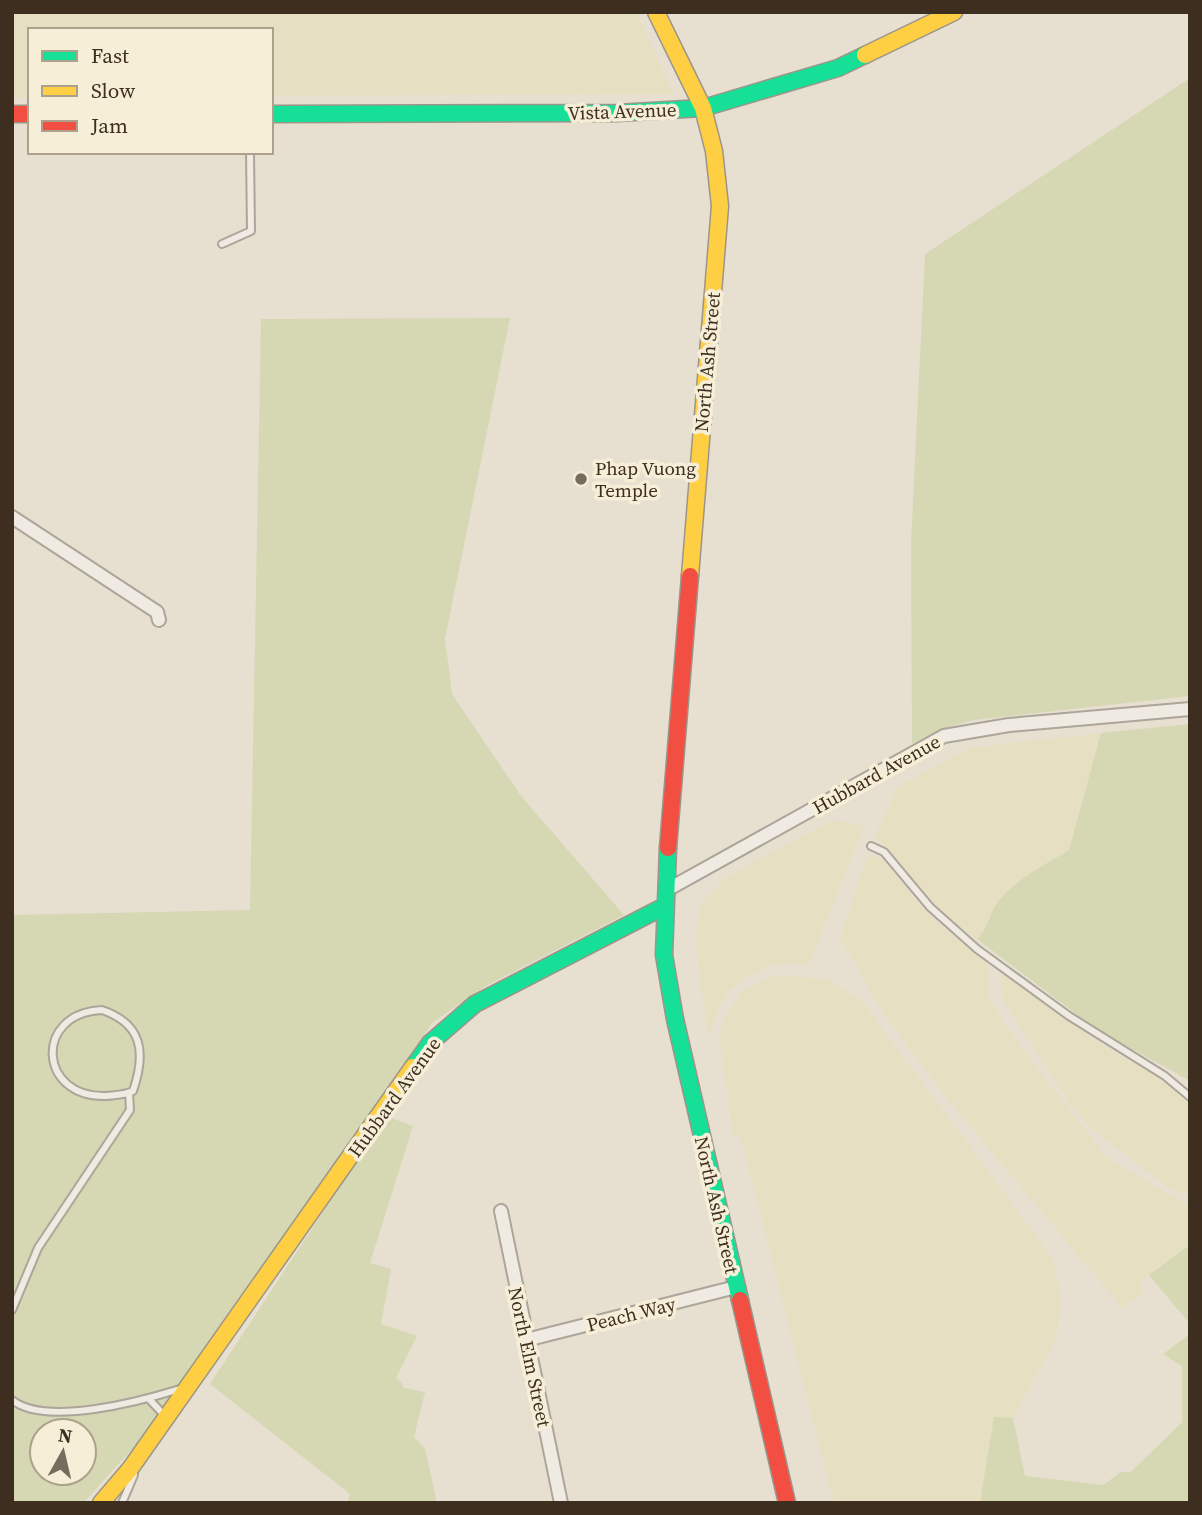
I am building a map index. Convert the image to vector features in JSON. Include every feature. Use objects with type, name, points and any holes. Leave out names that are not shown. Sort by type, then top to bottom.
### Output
[{"type":"street","name":"North Ash Street","points":[[656,12],[703,108],[714,151],[720,206],[665,898],[664,955],[675,1019],[787,1503]]},
{"type":"street","name":"Vista Avenue","points":[[273,114],[617,113],[703,108],[838,68],[926,18],[954,12]]},
{"type":"street","points":[[12,517],[157,612],[159,620]]},
{"type":"street","name":"Hubbard Avenue","points":[[101,1503],[137,1460],[430,1043],[475,1004],[665,898],[944,736],[1009,725],[1190,709]]},
{"type":"street","name":"North Elm Street","points":[[501,1211],[561,1503]]},
{"type":"street","name":"Peach Way","points":[[526,1340],[736,1287]]},
{"type":"lane","points":[[222,244],[251,231],[250,154]]},
{"type":"lane","points":[[871,846],[884,852],[930,907],[977,949],[1069,1016],[1165,1076],[1190,1097]]},
{"type":"lane","points":[[12,1310],[38,1248],[130,1110],[129,1093],[138,1077],[141,1050],[132,1027],[119,1015],[102,1010],[85,1010],[70,1018],[58,1031],[52,1047],[54,1064],[61,1079],[74,1091],[90,1097],[129,1093]]},
{"type":"lane","points":[[12,1399],[24,1409],[48,1413],[149,1399],[194,1380]]},
{"type":"lane","points":[[149,1399],[167,1418]]},
{"type":"lane","points":[[122,1503],[137,1460]]},
{"type":"shaded area","points":[[12,12],[636,12],[674,94],[273,96],[273,28],[28,28],[28,98],[12,98]]},
{"type":"shaded area","points":[[1101,733],[1069,850],[1032,873],[998,902],[985,932],[977,939],[940,911],[875,835],[898,787],[969,748]]},
{"type":"shaded area","points":[[832,820],[864,826],[809,965],[788,963],[770,966],[747,977],[731,989],[720,1004],[708,1038],[695,940],[700,906],[723,879]]},
{"type":"shaded area","points":[[875,856],[885,862],[930,917],[987,961],[988,995],[1009,1031],[1107,1158],[1190,1206],[1190,1245],[1139,1284],[1143,1292],[1122,1308],[939,1089],[881,1009],[840,938],[866,858]]},
{"type":"shaded area","points":[[1002,972],[1097,1042],[1158,1077],[1190,1102],[1190,1195],[1168,1188],[1089,1126],[1070,1104],[1005,1004],[1001,994]]},
{"type":"shaded area","points":[[773,976],[831,980],[864,1004],[1054,1260],[1061,1303],[1056,1339],[1013,1418],[994,1417],[980,1503],[834,1503],[740,1135],[733,1136],[720,1043],[721,1025],[741,992]]},
{"type":"green space","points":[[1190,78],[1190,696],[974,720],[945,728],[912,744],[911,542],[925,254]]},
{"type":"green space","points":[[510,318],[445,639],[452,694],[521,796],[624,915],[484,987],[432,1023],[158,1421],[98,1487],[98,1417],[28,1417],[28,1487],[98,1487],[83,1503],[12,1503],[12,915],[250,910],[261,319]]},
{"type":"green space","points":[[1190,724],[1190,1081],[1096,1029],[977,939],[1005,894],[1031,873],[1069,850],[1101,733]]},
{"type":"green space","points":[[386,1116],[413,1126],[370,1263],[391,1269],[381,1324],[417,1336],[396,1378],[404,1388],[425,1392],[414,1437],[425,1449],[437,1503],[347,1503],[350,1494],[210,1384]]},
{"type":"green space","points":[[1190,1245],[1190,1324],[1149,1275]]},
{"type":"green space","points":[[1190,1334],[1190,1503],[980,1503],[994,1417],[1013,1418],[1025,1476],[1103,1485],[1121,1472],[1131,1472],[1182,1422],[1182,1366],[1163,1354]]},
{"type":"traffic: fast","points":[[273,114],[617,113],[703,108],[838,68],[865,55]]},
{"type":"traffic: fast","points":[[668,848],[664,955],[675,1019],[740,1300]]},
{"type":"traffic: fast","points":[[413,1067],[430,1043],[475,1004],[665,906]]},
{"type":"traffic: slow","points":[[656,12],[703,108],[714,151],[720,206],[690,576]]},
{"type":"traffic: slow","points":[[865,55],[954,12]]},
{"type":"traffic: slow","points":[[101,1503],[130,1469],[413,1067]]},
{"type":"traffic: jam","points":[[12,114],[28,114]]},
{"type":"traffic: jam","points":[[668,848],[690,576]]},
{"type":"traffic: jam","points":[[740,1300],[787,1503]]},
{"type":"place","name":"Phap Vuong Temple","points":[[581,479]]}]
